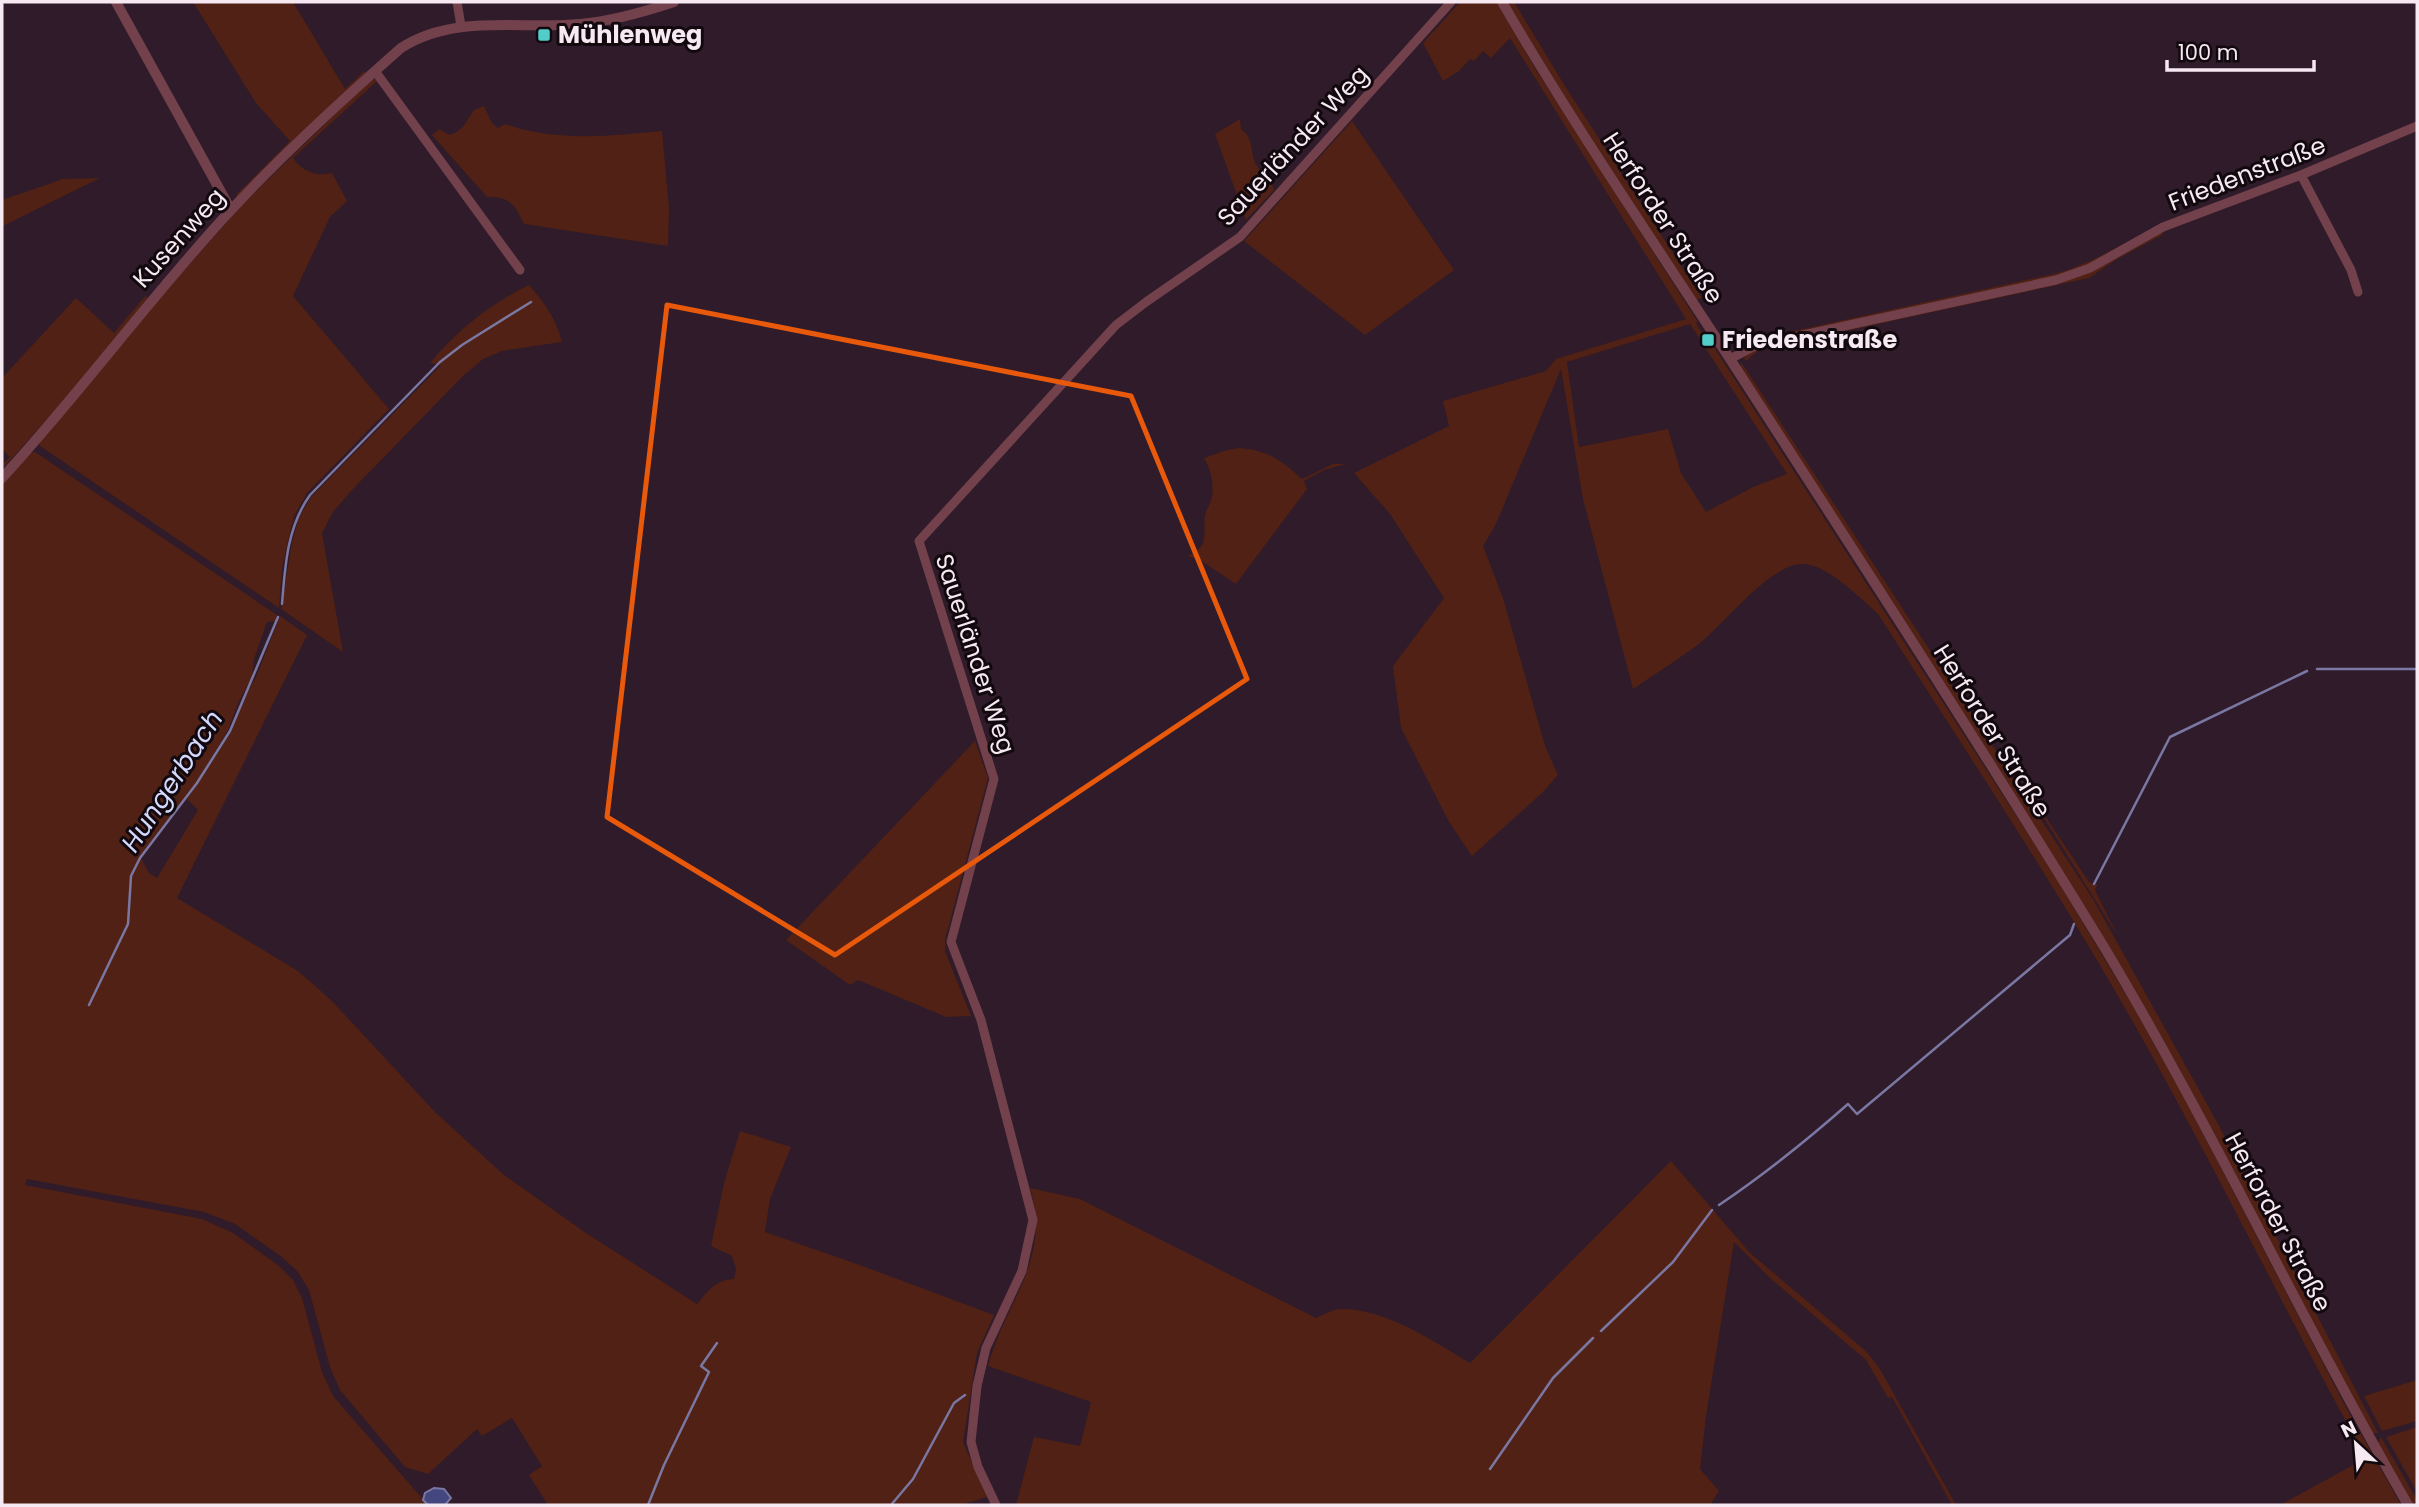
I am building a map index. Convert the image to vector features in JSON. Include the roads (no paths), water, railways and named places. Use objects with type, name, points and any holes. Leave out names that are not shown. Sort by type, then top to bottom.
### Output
[{"type":"street","points":[[116,2],[231,210]]},
{"type":"street","points":[[457,2],[461,26]]},
{"type":"street","name":"Kusenweg","points":[[2,478],[231,210],[300,141],[405,45],[442,30],[461,26],[581,24],[627,16],[674,2]]},
{"type":"street","name":"Sauerländer Weg","points":[[996,1505],[978,1467],[971,1442],[977,1386],[986,1348],[1022,1271],[1033,1220],[981,1020],[951,942],[994,779],[919,541],[1116,326],[1240,237],[1451,2]]},
{"type":"street","name":"Herforder Straße","points":[[1502,2],[1629,206],[2006,789],[2105,949],[2178,1076],[2317,1340],[2408,1505]]},
{"type":"street","points":[[375,71],[520,270]]},
{"type":"street","name":"Friedenstraße","points":[[1730,359],[1757,345],[2056,280],[2090,268],[2163,227],[2301,175],[2417,126]]},
{"type":"street","points":[[2301,175],[2351,270],[2358,292]]},
{"type":"waterway","name":"Hungerbach","points":[[282,604],[292,534],[296,520],[310,495],[440,362],[531,302]]},
{"type":"waterway","name":"Hungerbach","points":[[89,1005],[128,924],[131,876],[140,858],[197,783],[230,731],[278,617]]},
{"type":"waterway","points":[[2317,669],[2417,669]]},
{"type":"waterway","points":[[2094,884],[2170,737],[2307,671]]},
{"type":"waterway","points":[[1719,1205],[1785,1157],[1848,1104],[1857,1114],[2070,935],[2074,924]]},
{"type":"waterway","points":[[1601,1331],[1673,1262],[1712,1210]]},
{"type":"waterway","points":[[1490,1469],[1553,1378],[1593,1338]]},
{"type":"waterway","points":[[648,1505],[664,1465],[709,1372],[701,1366],[717,1343]]},
{"type":"waterway","points":[[891,1505],[913,1479],[954,1403],[965,1395]]},
{"type":"place","name":"Mühlenweg","points":[[544,35]]},
{"type":"place","name":"Friedenstraße","points":[[1708,340]]}]
